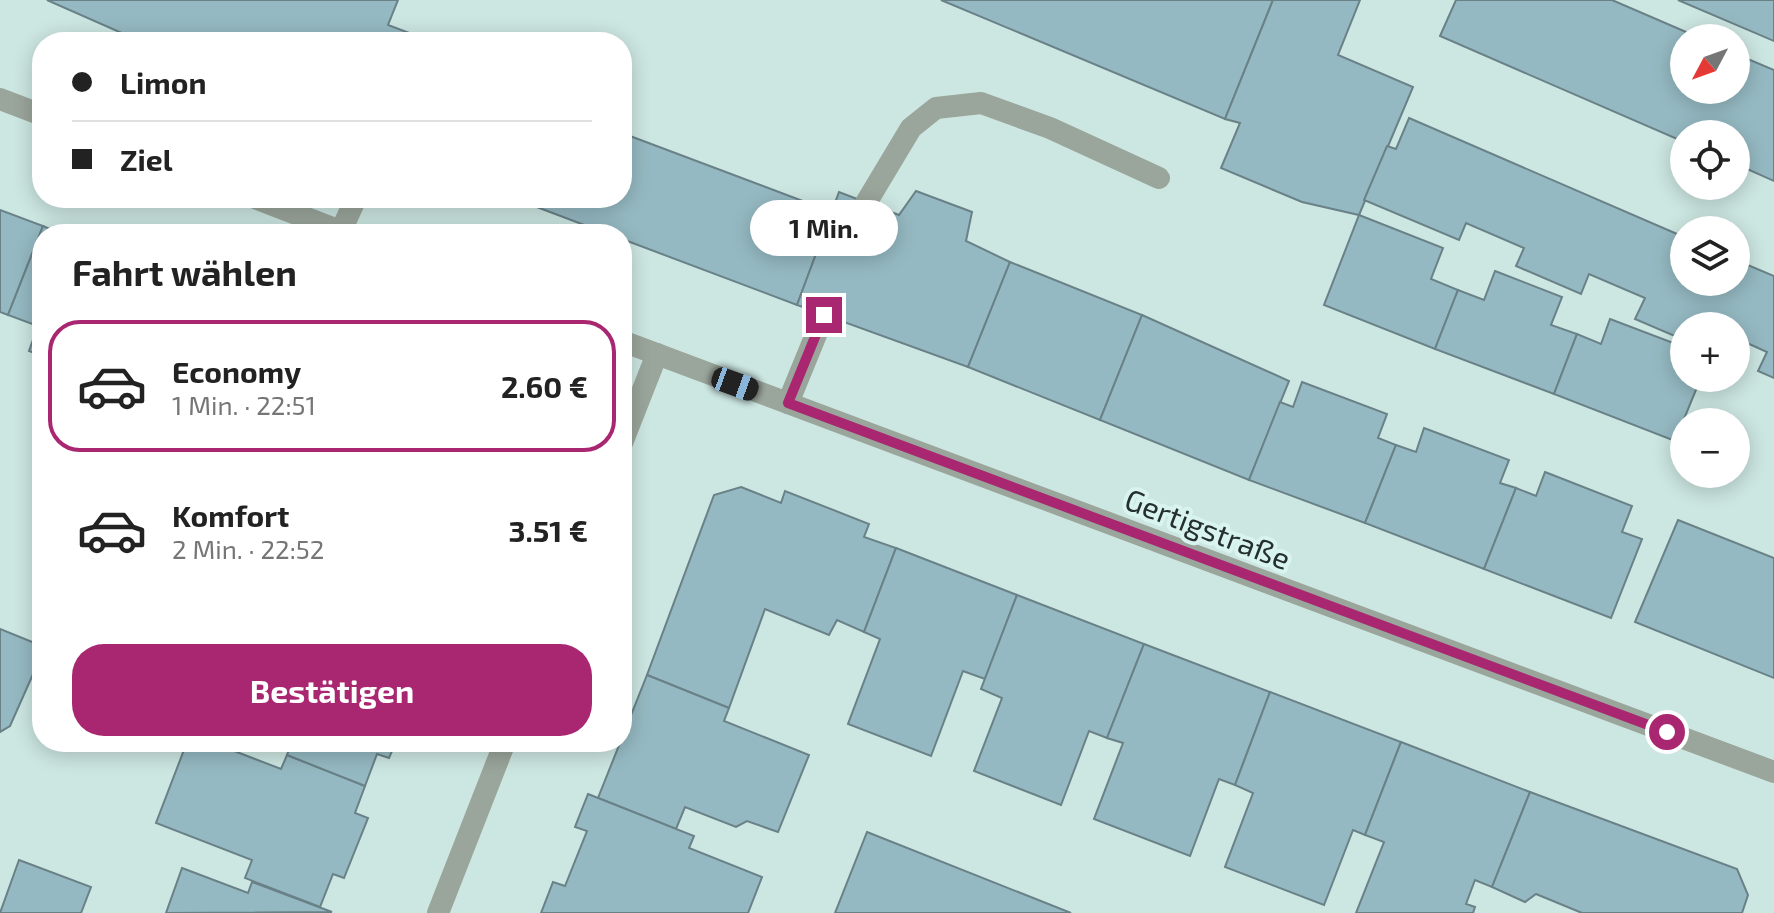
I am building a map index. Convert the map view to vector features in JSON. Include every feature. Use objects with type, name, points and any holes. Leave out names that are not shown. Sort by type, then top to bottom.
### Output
[{"type":"street","points":[[0,99],[32,111]]},
{"type":"street","points":[[866,203],[911,128],[936,108],[981,103],[1050,128],[1159,178]]},
{"type":"street","points":[[281,208],[322,224]]},
{"type":"street","points":[[788,403],[824,315]]},
{"type":"street","name":"Gertigstraße","points":[[632,345],[1774,772]]},
{"type":"street","points":[[632,418],[657,354]]},
{"type":"street","points":[[438,913],[501,752]]},
{"type":"building","points":[[47,0],[398,0],[388,25],[407,32],[119,32]]},
{"type":"building","points":[[941,0],[1273,0],[1225,119]]},
{"type":"building","points":[[1273,0],[1360,0],[1338,55],[1413,87],[1359,215],[1302,202],[1221,168],[1240,123],[1225,119]]},
{"type":"building","points":[[1456,0],[1612,0],[1670,25],[1670,104],[1750,104],[1750,60],[1774,70],[1774,181],[1750,170],[1750,120],[1670,120],[1670,136],[1440,36]]},
{"type":"building","points":[[1678,0],[1774,0],[1774,41],[1750,31],[1750,24],[1734,24]]},
{"type":"building","points":[[1409,118],[1670,231],[1670,296],[1750,296],[1750,266],[1774,276],[1774,378],[1758,371],[1767,352],[1750,344],[1750,312],[1670,312],[1670,334],[1635,319],[1645,298],[1589,274],[1581,294],[1516,266],[1524,248],[1466,223],[1459,240],[1364,200],[1387,146],[1396,149]]},
{"type":"building","points":[[632,137],[832,212],[797,305],[632,243],[632,224],[582,224],[539,208],[632,208]]},
{"type":"building","points":[[916,191],[972,212],[966,241],[1010,262],[968,367],[797,305],[839,192],[899,215]]},
{"type":"building","points":[[0,210],[38,224],[32,224],[32,254],[8,315],[0,312]]},
{"type":"building","points":[[1359,215],[1443,248],[1431,279],[1458,290],[1435,349],[1324,305]]},
{"type":"building","points":[[32,254],[32,324],[8,315]]},
{"type":"building","points":[[1010,262],[1142,315],[1100,420],[968,367]]},
{"type":"building","points":[[1495,271],[1562,297],[1551,325],[1577,334],[1554,394],[1435,349],[1458,290],[1484,300]]},
{"type":"building","points":[[1142,315],[1289,381],[1249,480],[1100,420]]},
{"type":"building","points":[[1610,319],[1670,342],[1670,392],[1695,392],[1689,408],[1670,408],[1670,439],[1554,394],[1577,334],[1601,344]]},
{"type":"building","points":[[1302,382],[1387,414],[1378,438],[1396,445],[1365,523],[1249,480],[1280,402],[1293,407]]},
{"type":"building","points":[[1424,428],[1509,460],[1500,483],[1516,488],[1484,569],[1365,523],[1396,445],[1416,452]]},
{"type":"building","points":[[1545,472],[1632,506],[1622,532],[1642,539],[1611,618],[1484,569],[1516,488],[1536,496]]},
{"type":"building","points":[[741,487],[781,503],[785,491],[869,524],[864,537],[896,548],[864,632],[837,620],[829,635],[765,609],[729,708],[647,675],[714,495]]},
{"type":"building","points":[[1678,520],[1774,558],[1774,678],[1635,622]]},
{"type":"building","points":[[896,548],[1017,595],[985,679],[963,671],[931,756],[848,724],[880,639],[864,632]]},
{"type":"building","points":[[1017,595],[1144,644],[1107,738],[1089,731],[1061,805],[974,771],[1002,698],[981,689]]},
{"type":"building","points":[[0,629],[32,642],[32,676],[10,726],[0,732]]},
{"type":"building","points":[[1144,644],[1270,692],[1235,785],[1219,779],[1190,856],[1094,819],[1123,743],[1107,738]]},
{"type":"building","points":[[647,675],[729,708],[724,721],[809,755],[778,832],[747,821],[736,827],[685,807],[676,829],[598,798],[616,752],[632,752],[632,713]]},
{"type":"building","points":[[1270,692],[1401,742],[1365,835],[1353,830],[1324,905],[1225,867],[1253,793],[1235,785]]},
{"type":"building","points":[[1401,742],[1530,792],[1492,887],[1475,880],[1466,904],[1475,907],[1473,913],[1356,913],[1384,842],[1365,835]]},
{"type":"building","points":[[183,752],[237,752],[281,769],[287,755],[365,786],[355,813],[368,818],[344,878],[333,874],[320,907],[245,878],[252,860],[156,823]]},
{"type":"building","points":[[288,752],[392,752],[389,758],[377,754],[365,786],[287,755]]},
{"type":"building","points":[[1530,792],[1737,869],[1748,895],[1742,913],[1582,913],[1536,894],[1525,902],[1492,887]]},
{"type":"building","points":[[588,794],[694,836],[689,848],[762,877],[748,913],[541,913],[553,882],[565,886],[587,831],[575,827]]},
{"type":"building","points":[[867,832],[1071,913],[835,913]]},
{"type":"building","points":[[19,860],[91,887],[81,913],[0,913]]},
{"type":"building","points":[[182,868],[248,893],[252,882],[332,912],[166,913]]},
{"type":"route","points":[[824,315],[788,403],[1667,732]]}]
